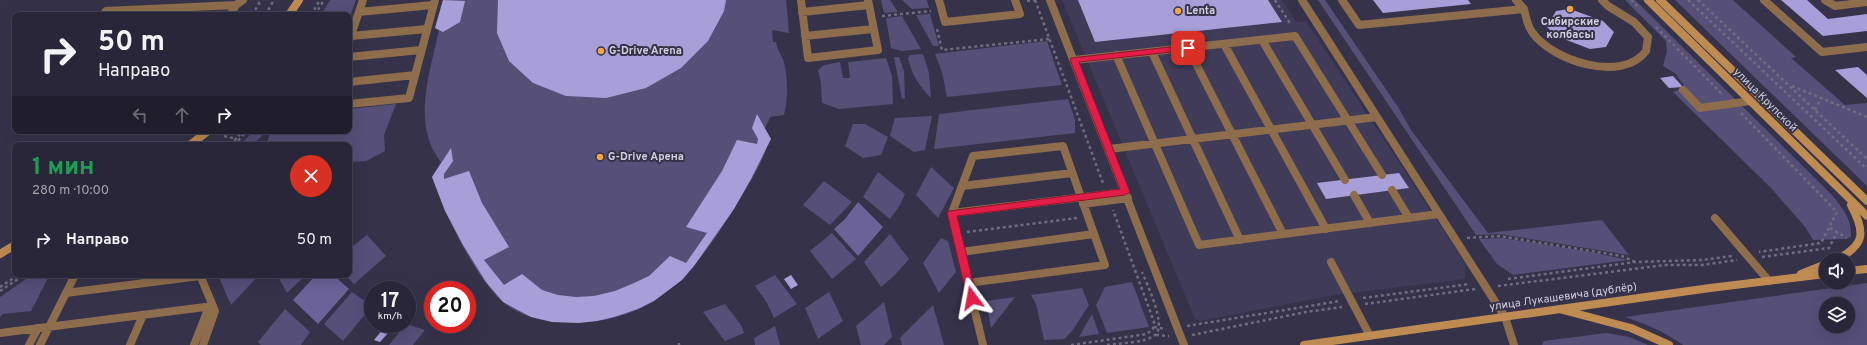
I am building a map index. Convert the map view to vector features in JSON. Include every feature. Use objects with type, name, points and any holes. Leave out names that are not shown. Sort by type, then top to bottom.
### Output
[{"type":"street","points":[[291,12],[299,0]]},
{"type":"street","name":"улица Крупской","points":[[1648,0],[1867,216]]},
{"type":"street","name":"улица Крупской","points":[[1660,0],[1867,202]]},
{"type":"street","points":[[194,142],[204,134]]},
{"type":"street","points":[[1844,180],[1867,196]]},
{"type":"street","points":[[1845,194],[1857,215],[1862,231],[1859,243],[1852,253]]},
{"type":"street","points":[[0,254],[12,246]]},
{"type":"street","points":[[1791,278],[1819,267]]},
{"type":"street","points":[[1855,270],[1867,269]]},
{"type":"street","name":"улица Лукашевича (дублёр)","points":[[1304,345],[1558,309],[1819,275]]},
{"type":"street","points":[[1558,309],[1630,327],[1655,337],[1669,345]]},
{"type":"lane","points":[[232,12],[236,5],[243,0]]},
{"type":"lane","points":[[352,32],[363,0]]},
{"type":"lane","points":[[801,0],[802,12],[806,36],[808,58],[878,50],[868,3],[802,12]]},
{"type":"lane","points":[[939,0],[945,22],[1020,14],[1015,1]]},
{"type":"lane","points":[[1050,0],[1184,345]]},
{"type":"lane","points":[[1302,0],[1505,317],[1514,345]]},
{"type":"lane","points":[[1342,0],[1359,25],[1524,9]]},
{"type":"lane","points":[[1516,0],[1524,9],[1528,26],[1534,35],[1545,45],[1564,56],[1586,64],[1607,68],[1622,66],[1638,60],[1647,50],[1648,37],[1634,22],[1608,6],[1602,0]]},
{"type":"lane","points":[[1764,0],[1822,52],[1867,47]]},
{"type":"lane","points":[[1825,0],[1836,6],[1867,2]]},
{"type":"lane","points":[[352,104],[409,98],[434,2],[359,12]]},
{"type":"lane","points":[[105,12],[236,5]]},
{"type":"lane","points":[[352,38],[427,29]]},
{"type":"lane","points":[[806,36],[873,29]]},
{"type":"lane","points":[[1074,60],[1295,36],[1382,175]]},
{"type":"lane","points":[[1262,40],[1345,180]]},
{"type":"lane","points":[[1224,44],[1326,229]]},
{"type":"lane","points":[[1188,48],[1283,234]]},
{"type":"lane","points":[[352,57],[422,50]]},
{"type":"lane","points":[[1152,52],[1240,240]]},
{"type":"lane","points":[[1116,56],[1199,245],[1439,214]]},
{"type":"lane","points":[[352,82],[415,75]]},
{"type":"lane","points":[[1683,90],[1700,108],[1750,101]]},
{"type":"lane","points":[[1108,149],[1377,117]]},
{"type":"lane","points":[[968,283],[1105,265],[1063,146],[973,156],[952,213],[956,233],[961,252],[968,283],[983,345]]},
{"type":"lane","points":[[962,186],[1072,173]]},
{"type":"lane","points":[[1392,190],[1409,218]]},
{"type":"lane","points":[[952,213],[1082,201],[1127,195]]},
{"type":"lane","points":[[1354,195],[1370,223]]},
{"type":"lane","points":[[1715,218],[1769,281]]},
{"type":"lane","points":[[961,252],[1094,234]]},
{"type":"lane","points":[[1331,262],[1370,336]]},
{"type":"lane","points":[[40,345],[74,278]]},
{"type":"lane","points":[[66,293],[184,278]]},
{"type":"lane","points":[[201,278],[211,306],[215,311],[203,345]]},
{"type":"lane","points":[[0,332],[211,306]]},
{"type":"lane","points":[[194,345],[211,306]]},
{"type":"lane","points":[[130,345],[143,315]]},
{"type":"lane","points":[[29,345],[38,328]]},
{"type":"path","points":[[254,12],[261,0]]},
{"type":"path","points":[[267,12],[274,0]]},
{"type":"path","points":[[313,12],[320,0]]},
{"type":"path","points":[[317,12],[324,0]]},
{"type":"path","points":[[1015,1],[1035,0],[1104,185],[1100,186]]},
{"type":"path","points":[[1688,0],[1867,169]]},
{"type":"path","points":[[1698,0],[1867,159]]},
{"type":"path","points":[[930,5],[934,17]]},
{"type":"path","points":[[871,17],[941,10]]},
{"type":"path","points":[[935,24],[942,50],[1049,38]]},
{"type":"path","points":[[1789,85],[1867,117]]},
{"type":"path","points":[[1815,110],[1821,99]]},
{"type":"path","points":[[233,142],[240,134]]},
{"type":"path","points":[[238,142],[245,134]]},
{"type":"path","points":[[224,136],[240,140]]},
{"type":"path","points":[[1071,345],[1147,334],[1152,332],[1154,327],[1154,322],[1112,208],[1108,208]]},
{"type":"path","points":[[956,233],[1088,217]]},
{"type":"path","points":[[1752,253],[1821,243],[1830,228],[1852,240]]},
{"type":"path","points":[[1455,239],[1499,236],[1622,256],[1635,262]]},
{"type":"path","points":[[1508,279],[1635,262],[1702,260],[1740,254]]},
{"type":"path","points":[[0,287],[14,278]]},
{"type":"path","points":[[0,291],[20,278]]},
{"type":"path","points":[[1363,298],[1472,284]]},
{"type":"path","points":[[1188,326],[1340,301]]},
{"type":"path","points":[[1154,327],[1167,329]]},
{"type":"shaded area","points":[[330,0],[356,0],[352,12],[323,12]]},
{"type":"shaded area","name":"G-Drive Арена","points":[[443,0],[786,0],[789,33],[772,30],[773,42],[776,42],[777,48],[783,59],[787,82],[787,96],[784,115],[770,117],[765,128],[767,146],[765,153],[753,176],[721,229],[705,252],[687,273],[668,290],[647,305],[623,315],[596,321],[565,322],[548,321],[524,315],[503,302],[492,291],[471,261],[462,244],[444,208],[432,177],[441,162],[432,147],[427,132],[425,98],[439,30],[435,28]]},
{"type":"shaded area","points":[[881,0],[890,0],[898,12],[884,13]]},
{"type":"shaded area","points":[[902,0],[927,0],[929,8],[912,9]]},
{"type":"shaded area","points":[[1062,0],[1282,0],[1296,22],[1306,21],[1465,263],[1465,279],[1335,295],[1199,321],[1195,319]]},
{"type":"shaded area","points":[[1318,0],[1325,0],[1398,107],[1411,130],[1488,233],[1602,220],[1629,255],[1499,234],[1476,235]]},
{"type":"shaded area","points":[[1625,0],[1635,0],[1833,196],[1848,220],[1851,237],[1844,239],[1813,240],[1806,228],[1772,189],[1673,92],[1685,87],[1676,74],[1663,66],[1667,51],[1666,41]]},
{"type":"shaded area","points":[[1675,0],[1733,0],[1796,57],[1791,58],[1845,105],[1867,103],[1867,186]]},
{"type":"shaded area","points":[[930,14],[939,46],[933,46],[916,15]]},
{"type":"shaded area","points":[[902,16],[921,49],[902,51],[891,48],[886,18]]},
{"type":"shaded area","points":[[1047,41],[1062,85],[947,97],[942,72],[935,54]]},
{"type":"shaded area","points":[[923,54],[929,73],[931,98],[916,80],[908,58],[910,55]]},
{"type":"shaded area","points":[[894,57],[899,57],[904,71],[905,98],[902,99]]},
{"type":"shaded area","points":[[886,58],[892,76],[893,104],[839,109],[822,103],[821,84],[818,70],[824,65],[840,62],[843,78],[850,78],[848,62]]},
{"type":"shaded area","points":[[1068,99],[1075,120],[1075,133],[934,149],[939,114]]},
{"type":"shaded area","points":[[396,104],[384,135],[385,151],[366,161],[352,162],[352,142],[267,142],[270,134],[352,134],[352,109]]},
{"type":"shaded area","points":[[932,116],[925,150],[914,152],[890,136],[895,118]]},
{"type":"shaded area","points":[[853,124],[865,124],[888,137],[881,155],[863,158],[845,146]]},
{"type":"shaded area","points":[[251,134],[263,134],[255,142],[243,142]]},
{"type":"shaded area","points":[[931,167],[954,188],[938,218],[916,195]]},
{"type":"shaded area","points":[[878,172],[905,194],[900,205],[890,219],[863,197]]},
{"type":"shaded area","points":[[824,181],[852,202],[830,225],[803,205]]},
{"type":"shaded area","points":[[858,202],[883,227],[858,256],[834,229],[845,219]]},
{"type":"shaded area","points":[[832,233],[856,259],[832,279],[810,251]]},
{"type":"shaded area","points":[[890,234],[909,259],[895,275],[881,287],[864,262]]},
{"type":"shaded area","points":[[367,235],[386,256],[354,284],[348,278],[352,278],[352,247]]},
{"type":"shaded area","points":[[941,238],[948,241],[956,272],[939,293],[923,263]]},
{"type":"shaded area","points":[[1503,238],[1591,252],[1628,260],[1513,275],[1497,264],[1479,239]]},
{"type":"shaded area","points":[[775,275],[797,304],[774,318],[767,303],[755,286]]},
{"type":"shaded area","points":[[28,278],[48,278],[31,311],[3,314],[0,317],[0,297]]},
{"type":"shaded area","points":[[219,278],[256,278],[231,305]]},
{"type":"shaded area","points":[[279,278],[303,278],[287,293]]},
{"type":"shaded area","points":[[313,278],[336,278],[349,289],[318,324],[293,300]]},
{"type":"shaded area","points":[[1132,282],[1149,327],[1107,333],[1096,305],[1105,287]]},
{"type":"shaded area","points":[[1867,283],[1867,345],[1683,345],[1669,336],[1640,322],[1625,317],[1824,289],[1855,289],[1855,285]]},
{"type":"shaded area","points":[[1082,288],[1089,305],[1072,331],[1064,339],[1044,340],[1036,304],[1031,295]]},
{"type":"shaded area","points":[[352,292],[364,300],[364,316],[343,341],[324,324]]},
{"type":"shaded area","points":[[829,292],[843,321],[818,339],[805,308]]},
{"type":"shaded area","points":[[1015,297],[991,328],[986,301]]},
{"type":"shaded area","points":[[884,302],[892,337],[884,345],[861,345],[856,326]]},
{"type":"shaded area","points":[[725,304],[741,325],[744,333],[725,341],[703,312]]},
{"type":"shaded area","points":[[933,305],[944,345],[902,345],[900,338]]},
{"type":"shaded area","points":[[285,309],[310,332],[301,345],[261,345],[258,342]]},
{"type":"shaded area","points":[[1092,314],[1099,334],[1079,337]]},
{"type":"shaded area","points":[[775,326],[780,345],[755,345],[754,338]]},
{"type":"shaded area","points":[[416,327],[424,330],[413,345],[389,345],[399,333],[416,333]]},
{"type":"shaded area","points":[[1606,333],[1629,337],[1648,345],[1542,345],[1544,341]]},
{"type":"building","points":[[443,0],[465,1],[460,22],[443,32],[435,28]]},
{"type":"building","name":"G-Drive Arena","points":[[498,0],[726,0],[724,11],[708,41],[681,68],[646,88],[606,98],[566,96],[533,83],[509,61],[497,33]]},
{"type":"building","name":"Lenta","points":[[1078,0],[1268,0],[1282,22],[1095,42]]},
{"type":"building","points":[[1373,0],[1468,0],[1471,4],[1383,13]]},
{"type":"building","points":[[1781,0],[1807,0],[1828,19],[1867,14],[1867,31],[1823,36]]},
{"type":"building","points":[[1570,9],[1603,21],[1614,32],[1606,47],[1590,49],[1556,36],[1547,27],[1556,11]]},
{"type":"building","points":[[1858,67],[1867,75],[1867,98],[1835,70]]},
{"type":"building","points":[[1673,76],[1683,87],[1669,88],[1660,78]]},
{"type":"building","points":[[757,114],[771,139],[734,209],[694,266],[682,280],[654,301],[638,309],[597,321],[579,323],[552,322],[531,317],[503,302],[486,282],[463,245],[445,211],[432,177],[451,148],[453,161],[444,174],[444,179],[469,171],[482,203],[509,247],[484,260],[504,285],[522,274],[542,290],[558,295],[576,297],[594,296],[615,291],[649,276],[670,256],[686,263],[707,233],[686,227],[722,171],[737,140],[757,144],[758,139],[752,128]]},
{"type":"building","points":[[1399,173],[1409,188],[1326,199],[1317,183]]},
{"type":"building","points":[[791,275],[798,285],[791,289],[784,279]]},
{"type":"building","points":[[380,333],[388,333],[380,342],[374,340]]},
{"type":"place","name":"Сибирские колбасы","points":[[1570,9]]},
{"type":"place","name":"Lenta","points":[[1178,11]]},
{"type":"place","name":"G-Drive Arena","points":[[601,51]]},
{"type":"place","name":"G-Drive Арена","points":[[600,157]]},
{"type":"route","points":[[972,298],[952,213],[1125,192],[1074,60],[1188,48]]}]
